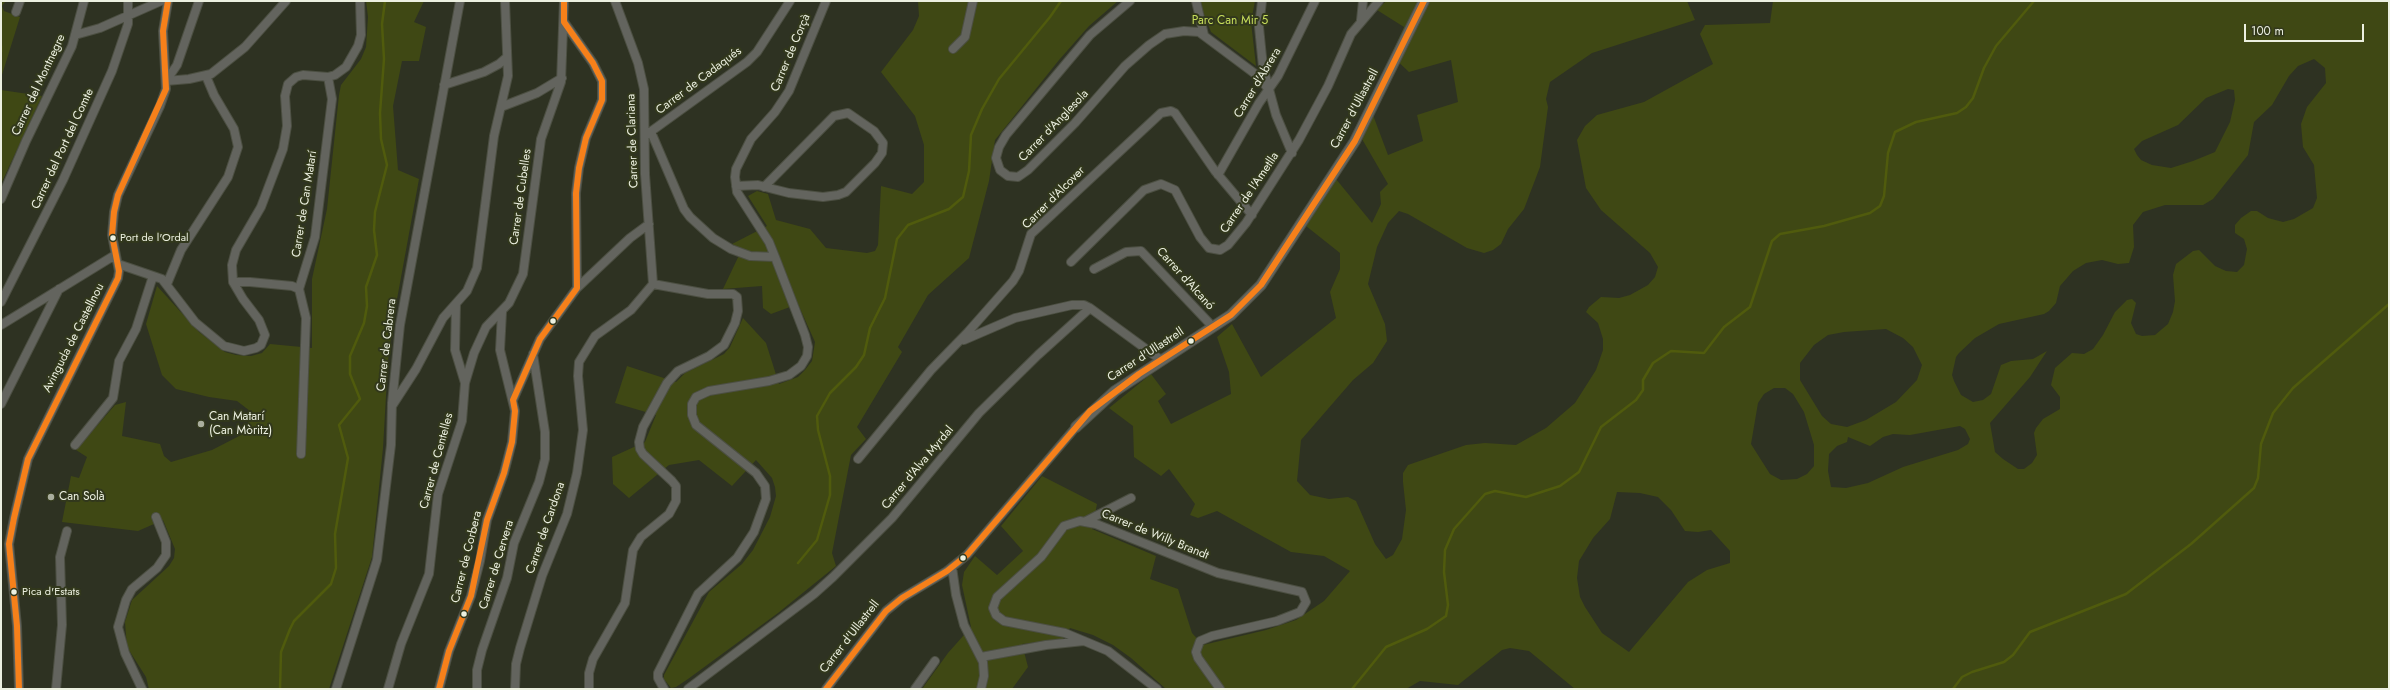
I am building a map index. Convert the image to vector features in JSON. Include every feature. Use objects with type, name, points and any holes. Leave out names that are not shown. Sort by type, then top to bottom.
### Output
[{"type":"street","points":[[16,12],[20,1]]},
{"type":"street","name":"Carrer del Montnegre","points":[[1,199],[26,142],[72,46],[84,1]]},
{"type":"street","name":"Carrer del Port del Comte","points":[[1,302],[63,180],[102,94],[125,34],[128,15],[128,1]]},
{"type":"street","points":[[75,34],[100,28],[161,1]]},
{"type":"street","name":"Avinguda de Castellnou","points":[[19,689],[17,626],[5,544],[28,459],[118,278],[118,264],[112,235],[118,195],[160,106],[166,81],[163,32],[168,1]]},
{"type":"street","points":[[166,81],[177,65],[199,1]]},
{"type":"street","points":[[166,81],[206,76],[245,47],[286,1]]},
{"type":"street","points":[[118,264],[162,279],[185,310],[208,335],[224,346],[244,351],[251,350],[261,345],[265,335],[259,320],[233,282],[232,265],[236,250],[261,208],[285,144],[287,126],[285,96],[288,84],[296,77],[303,75],[328,77],[335,75],[346,67],[358,46],[361,35],[360,1]]},
{"type":"street","name":"Carrer de Cabrera","points":[[336,689],[377,560],[391,445],[392,406],[404,303],[460,1]]},
{"type":"street","points":[[392,406],[416,369],[443,318],[467,292],[480,259],[494,136],[508,76],[505,1]]},
{"type":"street","name":"Carrer de Cubelles","points":[[464,383],[471,360],[486,327],[502,312],[514,295],[523,274],[540,139],[552,104],[558,96],[562,78],[564,1]]},
{"type":"street","name":"Carrer de Clariana","points":[[615,1],[642,78],[648,134],[649,224],[653,284]]},
{"type":"street","name":"Carrer de Cadaqués","points":[[648,134],[748,62],[757,52],[790,1]]},
{"type":"street","name":"Carrer de Corçà","points":[[775,257],[769,242],[746,208],[736,186],[736,169],[743,150],[783,101],[796,75],[826,1]]},
{"type":"street","points":[[953,49],[965,37],[973,1]]},
{"type":"street","name":"Carrer d'Anglesola","points":[[1130,1],[1090,35],[1006,135],[999,147],[996,158],[1000,170],[1008,176],[1018,176],[1028,170],[1075,123],[1125,66],[1158,37],[1184,31],[1199,32],[1258,76],[1269,90]]},
{"type":"street","points":[[1196,1],[1204,35]]},
{"type":"street","points":[[1262,1],[1259,27],[1260,49],[1269,90],[1292,153]]},
{"type":"street","name":"Carrer d'Abrera","points":[[1218,175],[1259,103],[1282,69],[1315,1]]},
{"type":"street","points":[[1361,20],[1363,1]]},
{"type":"street","name":"Carrer de l'Ametlla","points":[[1071,262],[1144,190],[1155,185],[1166,184],[1175,190],[1200,237],[1212,250],[1220,250],[1228,245],[1252,215],[1292,153],[1313,116],[1351,34],[1361,20],[1379,1]]},
{"type":"street","name":"Carrer d'Ullastrell","points":[[826,689],[886,611],[902,598],[952,567],[966,555],[1090,411],[1115,391],[1213,327],[1246,301],[1278,260],[1355,141],[1424,1]]},
{"type":"street","points":[[564,22],[594,63],[602,81],[602,100],[586,138],[579,168],[576,193],[577,288]]},
{"type":"street","points":[[444,85],[484,72],[499,64],[507,57]]},
{"type":"street","points":[[167,284],[181,250],[228,177],[238,147],[234,129],[214,95],[206,76]]},
{"type":"street","name":"Carrer de Can Matarí","points":[[298,290],[307,267],[316,230],[332,99],[328,77]]},
{"type":"street","points":[[501,107],[537,93],[562,78]]},
{"type":"street","name":"Carrer d'Alcover","points":[[858,459],[931,370],[1013,281],[1019,272],[1031,234],[1161,113],[1170,111],[1175,113],[1218,175],[1252,215]]},
{"type":"street","points":[[736,186],[747,184],[808,196],[822,197],[838,195],[850,188],[875,163],[882,153],[883,143],[874,132],[848,113],[834,116],[764,187]]},
{"type":"street","points":[[648,134],[684,209],[690,217],[713,238],[731,249],[750,256],[775,257],[805,335],[808,347],[807,356],[801,366],[782,378],[710,391],[700,394],[694,401],[692,415],[696,425],[756,473],[764,486],[766,499],[754,532],[737,558],[698,594],[658,673],[658,678],[664,689]]},
{"type":"street","points":[[513,400],[533,354],[548,325],[577,288],[630,238],[649,224]]},
{"type":"street","name":"Carrer d'Alcanó","points":[[1094,269],[1126,252],[1141,251],[1147,255],[1213,327]]},
{"type":"street","points":[[1,324],[115,255]]},
{"type":"street","points":[[75,445],[113,398],[119,361],[136,330],[153,276]]},
{"type":"street","points":[[233,282],[292,286],[298,290],[306,318],[301,454]]},
{"type":"street","points":[[589,689],[590,666],[625,603],[633,550],[641,537],[669,514],[676,501],[676,486],[643,454],[640,449],[639,442],[643,426],[667,383],[678,371],[708,356],[724,345],[738,311],[738,297],[733,294],[708,294],[653,284]]},
{"type":"street","name":"Carrer de Cardona","points":[[515,689],[516,664],[520,648],[542,576],[566,514],[577,473],[583,430],[578,376],[579,362],[595,336],[631,310],[653,284]]},
{"type":"street","points":[[1,404],[59,289]]},
{"type":"street","name":"Carrer de Centelles","points":[[388,689],[401,644],[429,574],[437,502],[462,421],[464,383],[455,350],[456,304]]},
{"type":"street","points":[[957,343],[1015,318],[1072,304],[1084,305],[1090,308],[1161,360]]},
{"type":"street","name":"Carrer d'Alva Myrdal","points":[[688,689],[814,594],[833,577],[892,518],[979,413],[1038,354],[1090,308]]},
{"type":"street","name":"Carrer de Corbera","points":[[439,689],[449,651],[471,596],[480,561],[487,520],[504,473],[512,442],[516,411],[500,350],[502,312]]},
{"type":"street","name":"Carrer de Cervera","points":[[477,689],[477,670],[482,650],[507,578],[514,543],[539,482],[544,459],[545,432],[533,354]]},
{"type":"street","points":[[1086,521],[1131,498]]},
{"type":"street","points":[[142,689],[124,653],[118,627],[126,600],[132,589],[157,568],[166,555],[166,542],[156,517]]},
{"type":"street","name":"Carrer de Willy Brandt","points":[[1157,689],[1117,656],[1085,641],[1058,631],[1004,621],[996,615],[993,608],[997,597],[1003,589],[1041,557],[1064,526],[1086,521],[1104,526],[1218,573],[1302,592],[1306,602],[1300,612],[1277,621],[1212,636],[1200,642],[1196,652],[1198,658],[1220,689]]},
{"type":"street","points":[[56,689],[62,625],[60,556],[66,531]]},
{"type":"street","points":[[952,567],[956,595],[964,625],[981,657],[984,669],[981,689]]},
{"type":"street","points":[[981,657],[1046,645],[1085,641]]},
{"type":"street","points":[[915,689],[935,661]]},
{"type":"green space","points":[[1,1],[6,1],[2,6],[4,11],[20,17],[1,78]]},
{"type":"green space","points":[[366,1],[424,1],[414,22],[426,27],[419,61],[402,61],[393,106],[398,170],[419,179],[393,321],[388,361],[383,448],[372,557],[329,689],[149,689],[146,677],[127,647],[125,622],[132,600],[169,566],[174,558],[175,549],[163,520],[138,531],[62,522],[71,476],[79,478],[87,457],[76,450],[115,405],[126,402],[122,436],[160,444],[164,456],[171,462],[212,450],[247,432],[250,411],[237,401],[209,397],[176,389],[162,375],[146,324],[157,286],[199,332],[225,352],[236,355],[251,356],[262,353],[270,344],[312,348],[312,279],[327,209],[339,95],[341,85],[361,59],[366,47],[368,17]]},
{"type":"green space","points":[[918,1],[1118,1],[1089,26],[1059,60],[995,140],[989,181],[969,258],[928,295],[898,347],[902,352],[857,427],[866,439],[851,455],[832,553],[836,566],[778,613],[688,679],[676,687],[671,688],[664,679],[664,675],[709,592],[742,564],[753,550],[770,517],[776,496],[775,487],[772,478],[756,460],[732,486],[699,460],[669,465],[629,498],[613,484],[612,457],[645,442],[656,415],[615,403],[627,366],[676,382],[685,373],[724,354],[730,347],[743,318],[766,343],[779,384],[798,377],[805,370],[812,361],[815,342],[798,304],[771,314],[763,308],[762,286],[723,289],[742,249],[732,244],[767,226],[748,196],[757,191],[768,194],[776,220],[810,229],[826,248],[867,253],[875,251],[878,245],[881,186],[912,194],[924,182],[924,145],[915,116],[881,72],[913,30],[919,16]]},
{"type":"green space","name":"Parc Can Mir 5","points":[[1199,1],[1255,1],[1251,22],[1256,66],[1211,32]]},
{"type":"green space","points":[[1386,1],[1687,1],[1695,20],[1592,53],[1550,82],[1546,99],[1548,107],[1540,167],[1524,209],[1508,229],[1501,244],[1493,250],[1484,253],[1467,248],[1408,214],[1399,211],[1388,223],[1377,247],[1368,284],[1385,324],[1387,341],[1373,363],[1353,380],[1301,440],[1297,481],[1310,495],[1329,499],[1348,497],[1356,501],[1375,544],[1386,559],[1393,555],[1402,539],[1406,510],[1403,473],[1408,465],[1466,445],[1485,443],[1516,445],[1546,428],[1575,403],[1596,370],[1603,350],[1603,339],[1598,323],[1586,312],[1589,307],[1601,297],[1619,298],[1630,295],[1648,285],[1655,277],[1658,267],[1650,253],[1601,210],[1586,188],[1577,140],[1585,126],[1597,115],[1644,102],[1713,64],[1700,34],[1705,25],[1770,23],[1773,1],[2389,1],[2389,689],[1575,689],[1529,651],[1510,648],[1502,650],[1458,685],[1420,681],[1406,689],[1166,689],[1131,658],[1113,645],[1093,635],[1070,628],[1063,639],[1022,644],[1028,667],[1012,689],[922,689],[948,653],[971,627],[962,585],[964,572],[975,556],[997,575],[1023,551],[1001,526],[1042,476],[1097,504],[1092,529],[1156,556],[1150,579],[1178,589],[1192,633],[1203,645],[1266,630],[1296,620],[1324,601],[1350,571],[1324,556],[1291,552],[1217,511],[1198,518],[1190,515],[1195,504],[1169,469],[1161,476],[1134,457],[1133,426],[1109,408],[1151,374],[1166,394],[1158,401],[1171,424],[1231,394],[1229,372],[1217,337],[1232,324],[1261,377],[1336,318],[1330,292],[1340,269],[1340,253],[1306,226],[1336,179],[1372,223],[1381,204],[1380,192],[1388,184],[1362,139],[1373,115],[1388,155],[1423,141],[1417,115],[1458,102],[1451,60],[1409,72],[1391,55],[1404,27],[1377,10]],"holes":[[[2314,59],[2325,68],[2326,83],[2307,107],[2301,124],[2303,147],[2314,165],[2317,198],[2313,208],[2294,219],[2283,222],[2268,218],[2257,211],[2251,211],[2241,218],[2235,225],[2235,233],[2244,239],[2247,249],[2244,265],[2237,272],[2226,271],[2215,266],[2199,250],[2193,251],[2176,264],[2173,275],[2175,301],[2173,312],[2168,324],[2155,335],[2142,336],[2136,334],[2131,323],[2136,303],[2132,299],[2127,300],[2115,312],[2103,335],[2093,349],[2084,354],[2072,353],[2055,368],[2051,385],[2060,397],[2060,409],[2043,419],[2036,428],[2034,433],[2037,455],[2032,463],[2024,469],[2018,469],[2003,459],[1995,452],[1990,423],[2030,377],[2047,351],[2033,359],[2011,361],[2001,365],[1991,394],[1983,400],[1973,402],[1961,395],[1954,381],[1952,375],[1956,357],[1975,338],[1999,324],[2044,314],[2049,311],[2056,303],[2060,286],[2073,271],[2086,263],[2102,260],[2118,264],[2129,263],[2134,247],[2133,225],[2143,212],[2165,205],[2203,205],[2213,199],[2248,155],[2254,122],[2272,105],[2289,76],[2298,66]],[[2228,89],[2234,90],[2235,100],[2230,122],[2215,152],[2171,168],[2152,165],[2141,160],[2134,149],[2142,141],[2178,125],[2206,98]],[[1886,329],[1903,338],[1913,347],[1922,365],[1917,380],[1896,402],[1866,420],[1847,427],[1831,424],[1822,416],[1800,380],[1800,363],[1814,345],[1828,335],[1844,332]],[[1774,388],[1785,388],[1793,394],[1804,412],[1814,445],[1814,466],[1807,474],[1797,479],[1781,480],[1770,474],[1751,444],[1758,403],[1764,394]],[[1960,426],[1965,429],[1970,439],[1968,444],[1958,450],[1903,467],[1868,483],[1846,488],[1831,487],[1828,471],[1829,454],[1837,446],[1847,442],[1848,437],[1870,446],[1883,437],[1893,434],[1910,435]],[[1617,492],[1640,493],[1658,497],[1671,510],[1685,531],[1698,532],[1711,530],[1730,551],[1730,563],[1707,570],[1688,582],[1629,652],[1602,633],[1580,597],[1577,578],[1579,561],[1593,538],[1610,519]]]},
{"type":"green space","points":[[1,90],[42,96],[1,184]]},
{"type":"waterway","points":[[280,689],[281,652],[290,629],[294,621],[331,584],[336,568],[335,534],[348,458],[339,425],[360,399],[350,374],[350,356],[364,323],[367,306],[366,287],[377,255],[374,230],[375,212],[387,165],[381,139],[380,113],[384,59],[382,24],[385,1]]},
{"type":"waterway","points":[[798,563],[817,540],[830,495],[830,476],[818,430],[817,416],[830,393],[856,367],[864,355],[870,328],[885,298],[897,239],[908,225],[949,209],[963,197],[969,171],[971,135],[982,109],[999,79],[1050,17],[1061,1]]},
{"type":"waterway","points":[[1352,689],[1386,647],[1427,629],[1446,616],[1448,605],[1444,572],[1445,550],[1454,529],[1485,494],[1495,491],[1526,497],[1560,486],[1579,472],[1601,427],[1636,400],[1643,390],[1643,380],[1653,363],[1671,351],[1704,353],[1724,327],[1750,307],[1772,241],[1780,234],[1824,226],[1870,213],[1880,206],[1884,196],[1888,153],[1895,132],[1916,122],[1957,113],[1966,107],[1973,98],[1984,68],[1996,46],[2034,1]]},
{"type":"waterway","points":[[1,46],[1,52]]},
{"type":"waterway","points":[[1953,689],[1962,677],[1972,672],[2004,662],[2013,655],[2030,632],[2126,594],[2191,544],[2254,488],[2258,478],[2261,444],[2273,413],[2293,388],[2389,304]]},
{"type":"transit line","points":[[19,689],[17,626],[9,544],[14,518],[28,459],[118,278],[119,271],[112,235],[114,212],[118,195],[166,89],[163,31],[168,1]]},
{"type":"transit line","points":[[439,689],[449,651],[471,596],[487,520],[504,473],[512,442],[515,411],[513,400],[540,339],[577,288],[576,193],[579,168],[586,138],[602,100],[602,81],[593,63],[564,22],[564,1]]},
{"type":"transit line","points":[[826,689],[886,611],[902,598],[947,571],[967,555],[1090,411],[1139,374],[1231,315],[1261,285],[1355,141],[1424,1]]},
{"type":"place","name":"Port de l'Ordal","points":[[113,238]]},
{"type":"place","name":"Can Matarí (Can Mòritz)","points":[[201,424]]},
{"type":"place","name":"Can Solà","points":[[51,497]]},
{"type":"place","name":"Pica d'Estats","points":[[14,592]]}]
